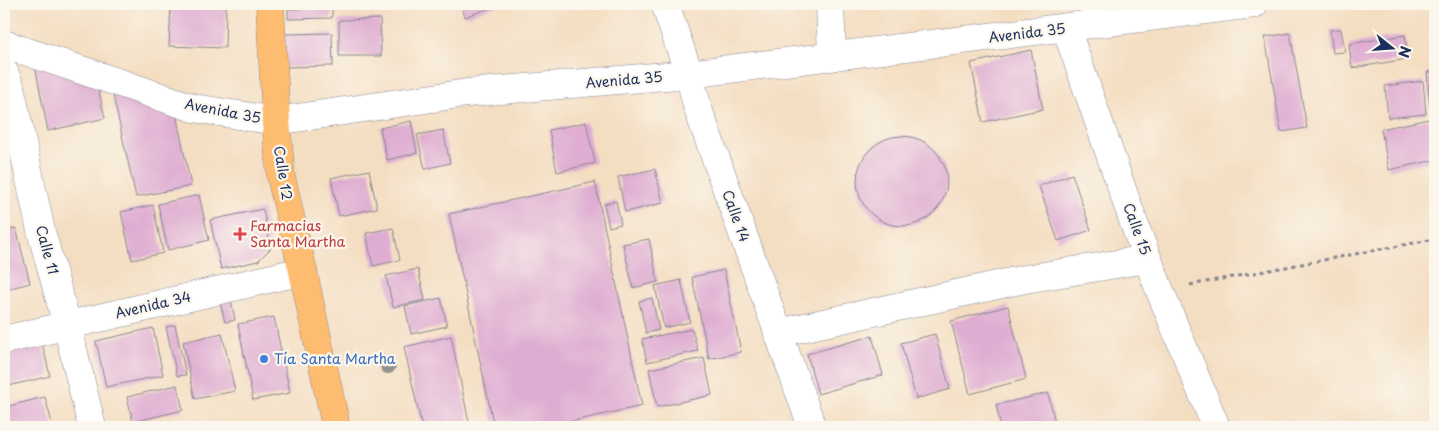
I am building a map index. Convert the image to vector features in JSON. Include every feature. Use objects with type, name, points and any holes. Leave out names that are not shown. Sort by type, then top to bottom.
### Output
[{"type":"main road","name":"Calle 12","points":[[270,4],[281,177],[336,427]]},
{"type":"street","name":"Calle 14","points":[[665,4],[689,74],[698,110],[812,427]]},
{"type":"street","points":[[830,4],[832,57]]},
{"type":"street","name":"Avenida 35","points":[[4,44],[194,108],[276,121],[467,94],[689,74],[1066,28],[1164,10],[1254,4]]},
{"type":"street","name":"Calle 15","points":[[1066,28],[1160,291],[1216,427]]},
{"type":"street","name":"Calle 11","points":[[4,72],[10,86],[41,231],[92,427]]},
{"type":"street","points":[[778,333],[1026,279],[1148,259]]},
{"type":"street","name":"Avenida 34","points":[[4,340],[303,271]]},
{"type":"path","points":[[1160,291],[1435,239]]},
{"type":"building","points":[[171,4],[226,6],[225,48],[169,46]]},
{"type":"building","points":[[461,4],[498,4],[499,5],[465,17]]},
{"type":"building","points":[[332,8],[332,18],[288,19],[288,9]]},
{"type":"building","points":[[380,19],[381,56],[339,56],[339,20]]},
{"type":"building","points":[[1341,29],[1345,52],[1333,53],[1330,30]]},
{"type":"building","points":[[332,33],[333,66],[284,67],[284,34]]},
{"type":"building","points":[[1290,33],[1307,128],[1281,132],[1265,37]]},
{"type":"building","points":[[1405,35],[1408,59],[1352,68],[1349,44]]},
{"type":"building","points":[[1031,50],[1043,109],[983,122],[971,63]]},
{"type":"building","points":[[35,66],[97,84],[105,118],[48,131]]},
{"type":"building","points":[[1427,72],[1435,72],[1435,106],[1430,106]]},
{"type":"building","points":[[1423,81],[1426,114],[1388,118],[1385,86]]},
{"type":"building","points":[[112,91],[176,114],[191,186],[136,197]]},
{"type":"building","points":[[1434,118],[1435,160],[1389,170],[1381,129]]},
{"type":"building","points":[[411,121],[417,153],[387,160],[380,128]]},
{"type":"building","points":[[586,122],[595,163],[557,172],[549,130]]},
{"type":"building","points":[[443,130],[450,163],[425,169],[417,135]]},
{"type":"building","points":[[902,136],[919,139],[934,149],[944,164],[947,181],[944,198],[934,213],[919,223],[902,226],[885,223],[870,213],[860,198],[857,181],[860,164],[870,149],[885,139]]},
{"type":"building","points":[[655,169],[663,203],[625,212],[618,177]]},
{"type":"building","points":[[369,170],[377,208],[339,216],[331,178]]},
{"type":"building","points":[[1072,174],[1091,230],[1058,241],[1039,186]]},
{"type":"building","points":[[595,182],[642,406],[546,427],[494,427],[449,214]]},
{"type":"building","points":[[199,195],[209,240],[168,250],[158,204]]},
{"type":"building","points":[[616,201],[621,224],[609,227],[604,204]]},
{"type":"building","points":[[153,205],[163,253],[132,260],[121,212]]},
{"type":"building","name":"Farmacias Santa Martha","points":[[263,209],[271,248],[258,261],[221,269],[210,220]]},
{"type":"building","points":[[16,228],[30,283],[4,290],[4,232]]},
{"type":"building","points":[[393,228],[400,260],[373,266],[366,233]]},
{"type":"building","points":[[649,239],[658,282],[633,288],[623,244]]},
{"type":"building","points":[[418,269],[425,300],[393,307],[386,276]]},
{"type":"building","points":[[724,270],[741,352],[709,359],[692,277]]},
{"type":"building","points":[[681,280],[690,322],[664,328],[655,286]]},
{"type":"building","points":[[229,291],[235,320],[225,322],[218,294]]},
{"type":"building","points":[[441,298],[447,326],[411,334],[405,306]]},
{"type":"building","points":[[652,298],[659,330],[646,333],[639,301]]},
{"type":"building","points":[[1008,306],[1026,379],[970,394],[951,321]]},
{"type":"building","name":"Tía Santa Martha","points":[[274,317],[290,393],[253,400],[238,324]]},
{"type":"building","points":[[175,325],[186,375],[177,376],[166,327]]},
{"type":"building","points":[[153,328],[163,375],[106,387],[96,341]]},
{"type":"building","points":[[692,329],[698,351],[647,362],[642,339]]},
{"type":"building","points":[[222,333],[235,391],[195,399],[183,342]]},
{"type":"building","points":[[40,334],[50,376],[4,387],[4,343]]},
{"type":"building","points":[[935,334],[950,389],[916,399],[901,343]]},
{"type":"building","points":[[451,336],[470,427],[422,427],[404,347]]},
{"type":"building","points":[[872,336],[883,375],[818,394],[807,354]]},
{"type":"building","points":[[704,358],[712,395],[657,407],[649,369]]},
{"type":"building","points":[[177,385],[183,410],[133,422],[127,397]]},
{"type":"building","points":[[1048,393],[1056,427],[1001,427],[996,405]]},
{"type":"building","points":[[45,397],[53,427],[10,427],[5,407]]},
{"type":"place","name":"Farmacias Santa Martha","points":[[240,234]]},
{"type":"place","name":"Tía Santa Martha","points":[[264,359]]}]
